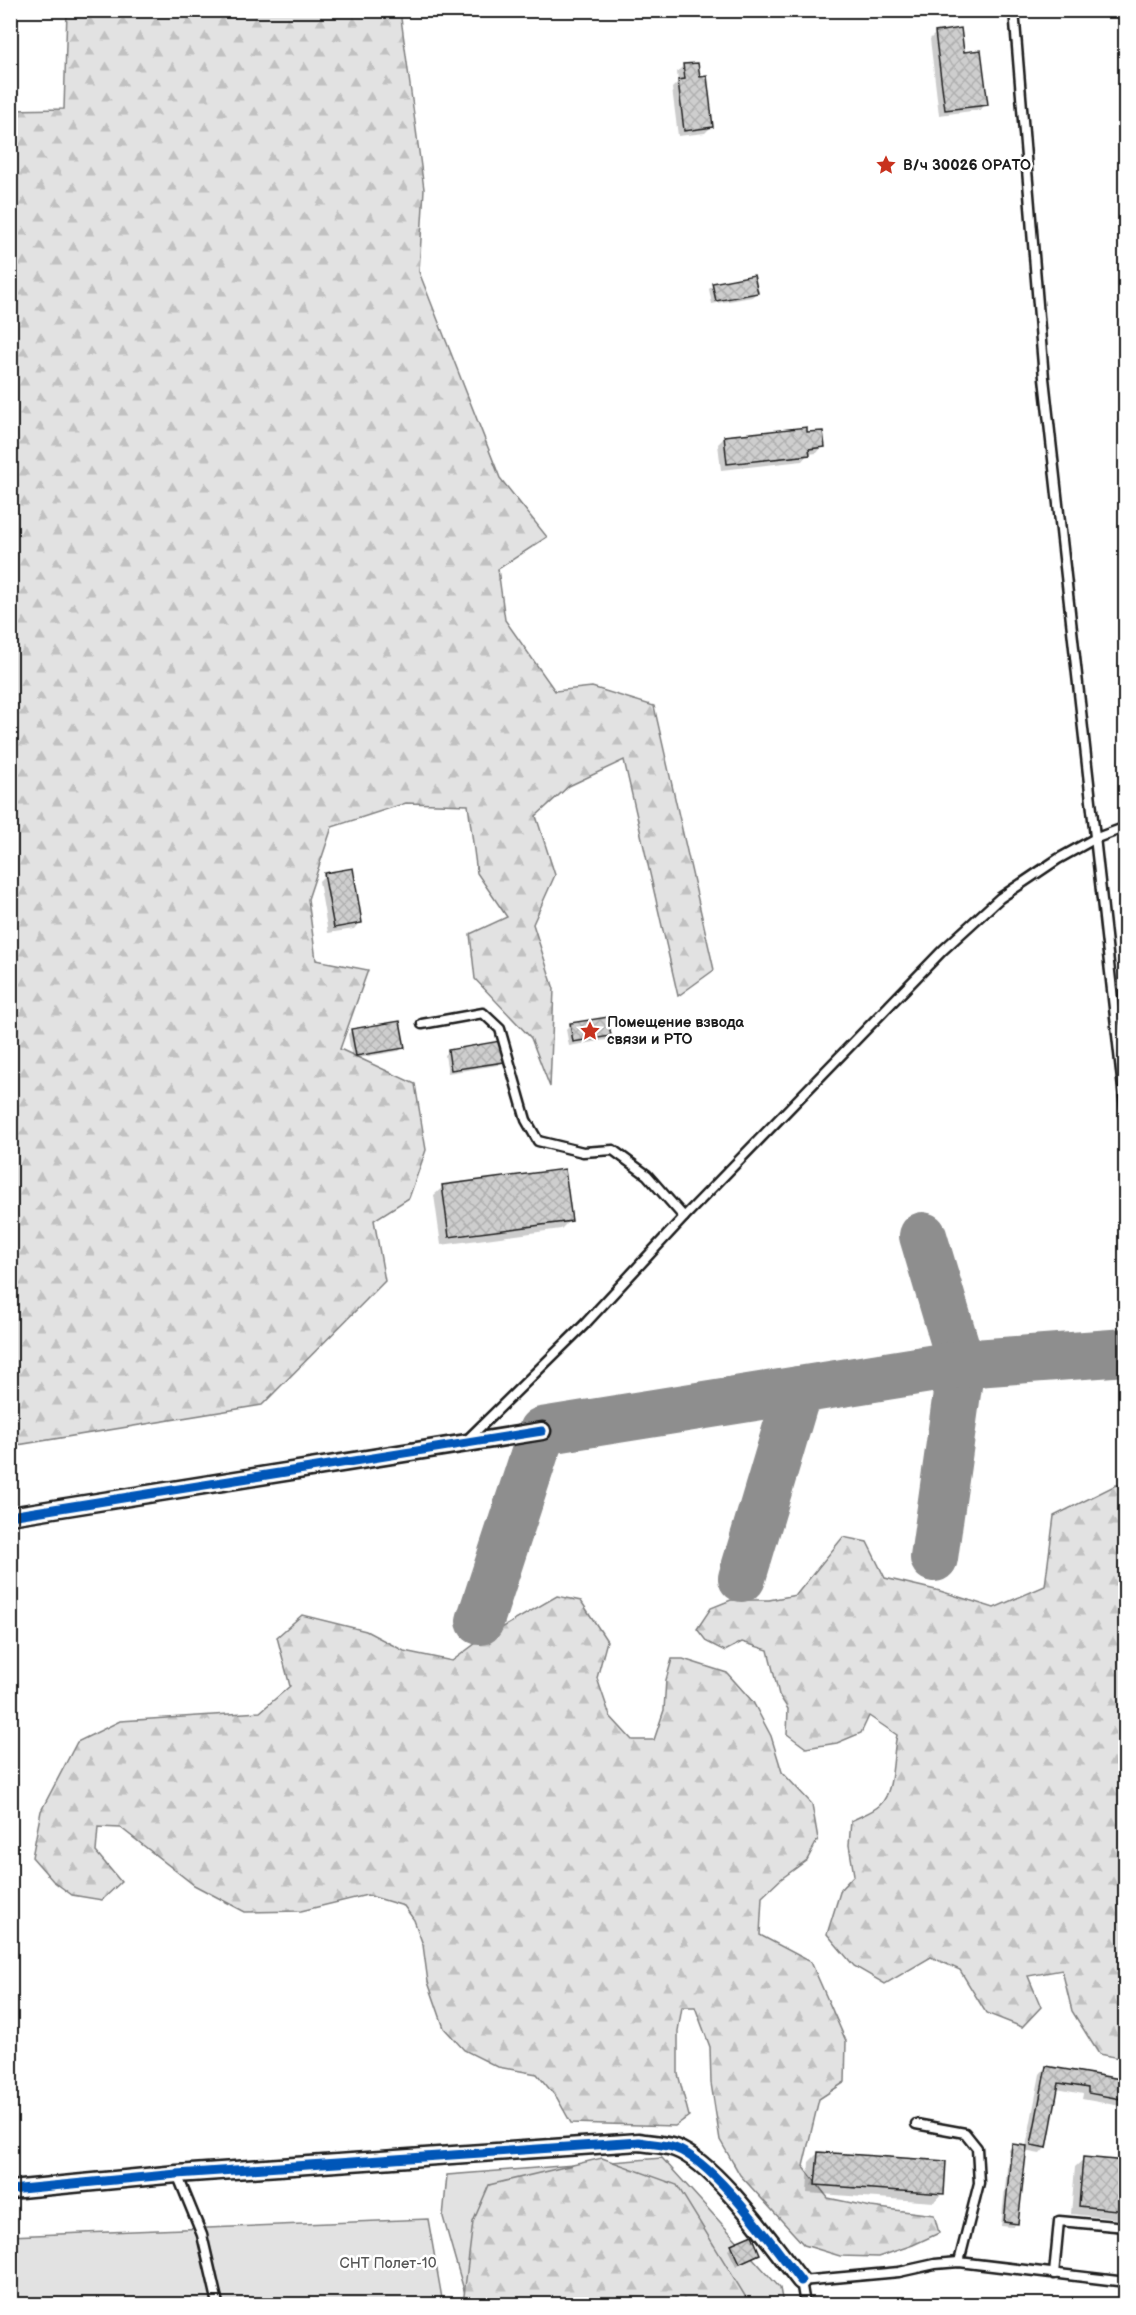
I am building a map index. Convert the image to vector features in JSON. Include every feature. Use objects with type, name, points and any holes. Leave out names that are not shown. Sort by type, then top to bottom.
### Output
[{"type":"street","points":[[10,1516],[542,1431]]},
{"type":"street","points":[[10,2190],[177,2174],[639,2142],[675,2148],[703,2164],[750,2216],[801,2281]]},
{"type":"lane","points":[[1014,10],[1044,378],[1125,1116]]},
{"type":"lane","points":[[464,1443],[584,1325],[684,1217],[943,950],[1000,898],[1058,858],[1094,839],[1125,827]]},
{"type":"lane","points":[[422,1024],[483,1013],[500,1029],[526,1120],[538,1141],[583,1152],[613,1150],[647,1175],[684,1217]]},
{"type":"lane","points":[[916,2124],[965,2133],[977,2148],[979,2182],[959,2262]]},
{"type":"lane","points":[[177,2174],[201,2235],[218,2304]]},
{"type":"lane","points":[[1054,2274],[1059,2221],[1125,2227]]},
{"type":"lane","points":[[805,2304],[801,2281],[899,2272],[934,2264],[959,2262],[1125,2282]]},
{"type":"green space","points":[[67,11],[400,11],[424,189],[419,272],[500,478],[547,537],[498,569],[505,620],[555,691],[592,687],[654,706],[714,970],[678,996],[624,760],[569,786],[536,816],[555,875],[533,924],[554,989],[550,1087],[531,1038],[475,979],[470,934],[507,917],[477,873],[468,805],[406,803],[332,827],[308,899],[316,960],[368,970],[340,1049],[415,1084],[426,1150],[409,1198],[374,1220],[385,1281],[262,1405],[11,1446],[10,110],[64,109]]},
{"type":"green space","points":[[1116,1485],[1126,1486],[1125,2059],[1099,2054],[1072,2011],[1062,1970],[1028,1976],[1041,2007],[1022,2027],[986,2013],[960,1970],[931,1957],[885,1984],[854,1966],[827,1934],[841,1889],[854,1875],[849,1845],[851,1821],[874,1810],[885,1799],[891,1782],[897,1735],[869,1716],[861,1733],[837,1743],[806,1748],[787,1734],[788,1709],[779,1695],[768,1650],[742,1642],[725,1651],[707,1642],[697,1629],[711,1608],[731,1600],[769,1600],[796,1595],[843,1537],[867,1542],[885,1578],[940,1591],[994,1608],[1045,1586],[1054,1516]]},
{"type":"green space","points":[[557,1596],[581,1601],[607,1641],[597,1678],[610,1716],[632,1740],[654,1740],[664,1710],[666,1680],[672,1659],[683,1659],[727,1673],[753,1702],[771,1736],[782,1772],[812,1804],[818,1839],[807,1860],[781,1879],[762,1897],[760,1935],[811,1962],[846,2041],[845,2082],[819,2099],[803,2166],[828,2198],[871,2207],[934,2215],[939,2233],[878,2257],[840,2256],[804,2245],[740,2175],[720,2140],[711,2083],[710,2047],[695,2007],[682,2007],[678,2031],[678,2074],[689,2116],[675,2126],[571,2123],[557,2098],[537,2074],[498,2067],[464,2050],[444,2028],[428,1982],[423,1945],[414,1920],[404,1906],[367,1895],[301,1911],[245,1912],[194,1885],[121,1828],[98,1827],[96,1852],[121,1882],[102,1900],[72,1895],[53,1881],[32,1857],[41,1811],[77,1742],[120,1721],[260,1712],[290,1686],[277,1637],[302,1615],[366,1631],[404,1651],[452,1661],[479,1641]]},
{"type":"green space","points":[[602,2158],[677,2185],[750,2304],[463,2304],[473,2222],[489,2185]]},
{"type":"green space","points":[[662,2158],[780,2288],[783,2304],[468,2304],[443,2217],[447,2175]]},
{"type":"green space","name":"СНТ Полет-10","points":[[428,2219],[443,2304],[11,2304],[10,2236]]},
{"type":"building","points":[[961,28],[964,52],[981,50],[988,105],[945,110],[935,32]]},
{"type":"building","points":[[698,63],[700,77],[707,76],[713,127],[684,131],[678,80],[685,79],[683,64]]},
{"type":"building","points":[[754,275],[758,293],[716,301],[712,283]]},
{"type":"building","points":[[807,427],[807,432],[823,431],[825,447],[809,449],[810,455],[727,464],[724,436]]},
{"type":"building","points":[[353,868],[362,923],[334,928],[324,873]]},
{"type":"building","points":[[608,1017],[611,1036],[573,1042],[570,1023]]},
{"type":"building","points":[[400,1021],[405,1048],[356,1056],[351,1029]]},
{"type":"building","points":[[500,1041],[504,1062],[451,1070],[448,1050]]},
{"type":"building","points":[[565,1169],[572,1221],[449,1237],[442,1185]]},
{"type":"building","points":[[1046,2066],[1126,2080],[1126,2100],[1088,2093],[1088,2088],[1059,2083],[1047,2148],[1031,2145]]},
{"type":"building","points":[[1012,2144],[1027,2146],[1018,2224],[1004,2222]]},
{"type":"building","points":[[818,2152],[946,2161],[944,2194],[815,2185]]},
{"type":"building","points":[[1083,2157],[1126,2161],[1126,2211],[1079,2206]]},
{"type":"building","points":[[752,2235],[760,2254],[740,2263],[731,2244]]},
{"type":"taxiway","points":[[923,1236],[961,1364],[934,1558]]},
{"type":"taxiway","points":[[480,1621],[542,1431],[961,1364],[1126,1352]]},
{"type":"taxiway","points":[[742,1578],[798,1390]]},
{"type":"cycle path","points":[[10,1516],[542,1431]]},
{"type":"cycle path","points":[[10,2190],[177,2174],[639,2142],[675,2148],[708,2170],[726,2187],[760,2227],[801,2281]]},
{"type":"place","name":"В/ч 30026 ОРАТО","points":[[886,165]]},
{"type":"place","name":"Помещение взвода связи и РТО","points":[[590,1031]]}]
